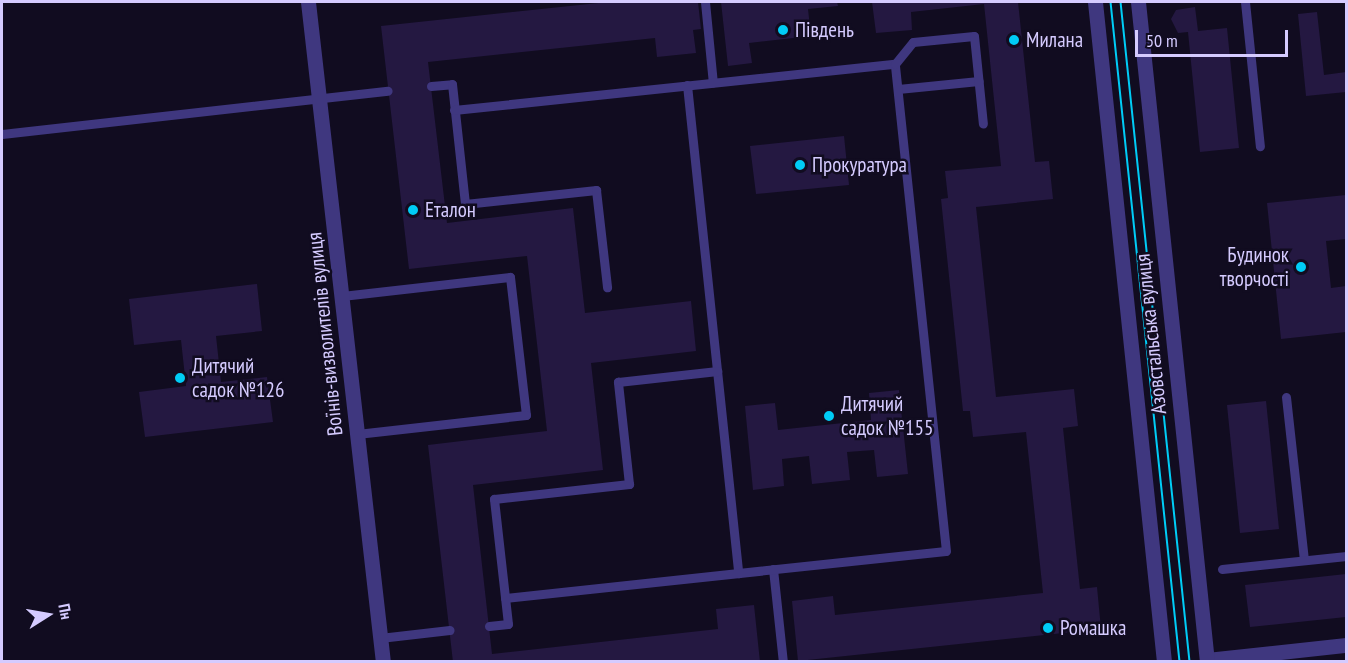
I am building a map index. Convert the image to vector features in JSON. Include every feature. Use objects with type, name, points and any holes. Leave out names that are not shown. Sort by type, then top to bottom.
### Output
[{"type":"street","name":"Воїнів-визволителів вулиця","points":[[308,2],[383,662]]},
{"type":"street","name":"Азовстальська вулиця","points":[[1095,2],[1164,662]]},
{"type":"street","name":"Азовстальська вулиця","points":[[1138,2],[1207,661]]},
{"type":"street","points":[[1191,662],[1347,645]]},
{"type":"lane","points":[[705,2],[713,82]]},
{"type":"lane","points":[[1245,2],[1260,146]]},
{"type":"lane","points":[[454,110],[895,64],[913,42],[974,36],[983,124]]},
{"type":"lane","points":[[505,598],[946,551],[895,64]]},
{"type":"lane","points":[[898,89],[979,81]]},
{"type":"lane","points":[[431,86],[452,84],[465,204],[596,190],[607,287]]},
{"type":"lane","points":[[687,85],[738,573]]},
{"type":"lane","points":[[2,134],[388,91]]},
{"type":"lane","points":[[342,296],[510,277],[526,415],[357,434]]},
{"type":"lane","points":[[489,626],[508,624],[494,499],[629,484],[618,382],[717,371]]},
{"type":"lane","points":[[1287,398],[1304,560]]},
{"type":"lane","points":[[1222,569],[1347,556]]},
{"type":"lane","points":[[773,569],[783,662]]},
{"type":"lane","points":[[380,638],[450,630]]},
{"type":"building","points":[[608,2],[698,2],[701,29],[693,30],[696,53],[657,57],[655,38],[428,62],[447,223],[573,208],[585,313],[691,301],[696,351],[591,363],[603,470],[473,485],[492,654],[718,629],[716,609],[754,605],[760,662],[453,662],[428,445],[547,431],[527,256],[409,269],[381,26]]},
{"type":"building","points":[[721,2],[837,2],[838,6],[808,9],[811,36],[749,43],[752,63],[728,66]]},
{"type":"building","points":[[872,2],[1018,2],[1035,162],[1049,161],[1053,199],[976,207],[996,397],[1074,389],[1078,426],[1063,428],[1080,589],[1097,587],[1101,629],[798,661],[792,601],[833,596],[835,615],[1043,593],[1026,432],[973,437],[970,411],[963,411],[941,199],[948,198],[945,171],[1001,166],[984,4],[911,12],[912,30],[876,33]]},
{"type":"building","points":[[1195,7],[1198,31],[1227,28],[1239,148],[1200,152],[1188,32],[1178,33],[1171,19],[1176,10]]},
{"type":"building","points":[[1317,12],[1324,75],[1346,72],[1346,92],[1306,96],[1298,14]]},
{"type":"building","points":[[844,136],[849,185],[756,194],[750,146]]},
{"type":"building","points":[[1346,195],[1346,239],[1326,241],[1331,288],[1346,286],[1346,332],[1281,339],[1267,203]]},
{"type":"building","points":[[257,284],[262,331],[216,336],[221,382],[267,377],[273,422],[145,437],[139,392],[186,386],[181,340],[134,345],[129,299]]},
{"type":"building","points":[[899,390],[908,474],[877,477],[874,450],[847,452],[850,480],[812,484],[809,456],[782,459],[784,486],[753,490],[745,406],[775,403],[778,430],[871,420],[869,393]]},
{"type":"building","points":[[1266,401],[1279,529],[1240,533],[1227,405]]},
{"type":"building","points":[[1346,574],[1346,617],[1250,627],[1245,585]]},
{"type":"tram line","points":[[1111,2],[1180,662]]},
{"type":"tram line","points":[[1121,2],[1190,662]]},
{"type":"place","name":"Південь","points":[[783,30]]},
{"type":"place","name":"Милана","points":[[1014,40]]},
{"type":"place","name":"Прокуратура","points":[[800,165]]},
{"type":"place","name":"Еталон","points":[[413,210]]},
{"type":"place","name":"Будинок творчості","points":[[1301,267]]},
{"type":"place","name":"Дитячий садок №126","points":[[180,378]]},
{"type":"place","name":"Дитячий садок №155","points":[[829,416]]},
{"type":"place","name":"Ромашка","points":[[1048,628]]}]
